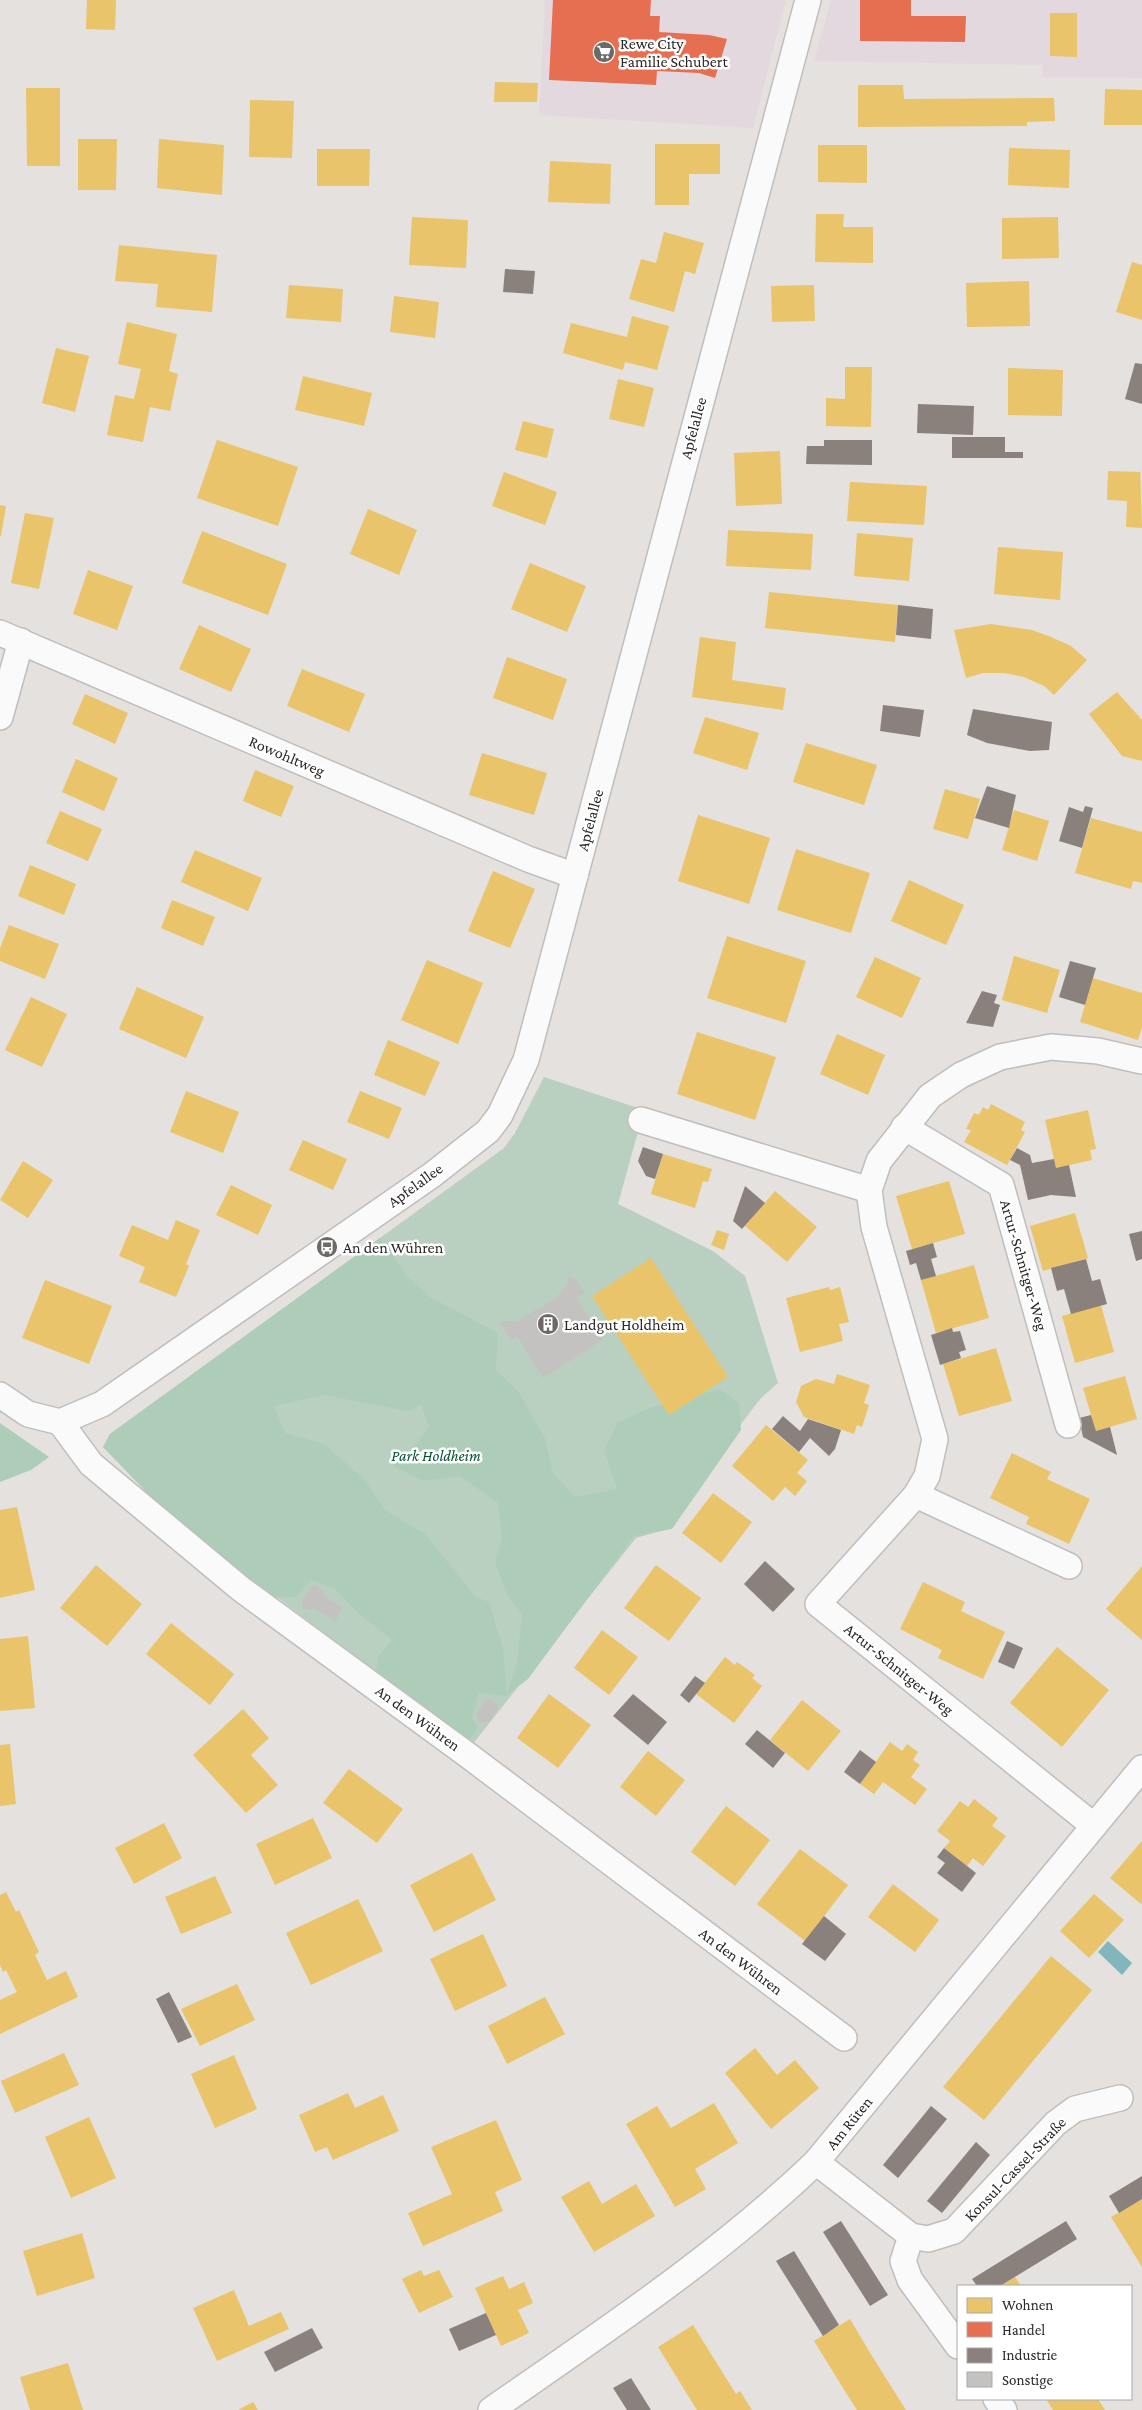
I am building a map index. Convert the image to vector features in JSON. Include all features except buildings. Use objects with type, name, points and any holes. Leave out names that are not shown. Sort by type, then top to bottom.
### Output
[{"type":"street","name":"Apfelallee","points":[[60,1422],[109,1399],[432,1174],[488,1131],[500,1115],[526,1060],[808,0]]},
{"type":"street","name":"Rowohltweg","points":[[10,637],[528,859],[575,876]]},
{"type":"street","points":[[0,717],[10,637]]},
{"type":"street","name":"Artur-Schnitger-Weg","points":[[1094,1826],[818,1604],[916,1495],[926,1476],[935,1439],[874,1227],[869,1190],[879,1161],[930,1096],[961,1075],[1000,1057],[1051,1047],[1098,1051],[1142,1062]]},
{"type":"street","points":[[641,1120],[869,1190]]},
{"type":"street","name":"Artur-Schnitger-Weg","points":[[904,1127],[1001,1185],[1068,1425]]},
{"type":"street","points":[[0,1395],[28,1414],[60,1422]]},
{"type":"street","name":"An den Wühren","points":[[60,1422],[91,1464],[241,1589],[454,1745],[844,2038]]},
{"type":"street","points":[[916,1495],[1069,1566]]},
{"type":"street","name":"Am Rüten","points":[[491,2410],[652,2297],[725,2242],[777,2200],[816,2162],[1142,1768]]},
{"type":"street","name":"Konsul-Cassel-Straße","points":[[911,2236],[928,2239],[954,2231],[1056,2123],[1074,2109],[1120,2098]]},
{"type":"street","points":[[816,2162],[911,2236],[903,2261],[910,2280],[957,2345]]},
{"type":"shaded area","points":[[545,0],[786,0],[753,128],[539,115]]},
{"type":"shaded area","points":[[831,0],[1142,0],[1142,78],[1042,77],[1043,65],[814,61]]},
{"type":"green space","name":"Park Holdheim","points":[[544,1077],[644,1110],[618,1204],[713,1251],[745,1276],[778,1383],[760,1399],[660,1531],[636,1538],[472,1745],[205,1543],[103,1447],[110,1434],[504,1148],[515,1133]]},
{"type":"green space","points":[[380,1238],[407,1276],[430,1297],[498,1333],[496,1370],[518,1391],[545,1438],[553,1473],[575,1497],[617,1489],[604,1450],[618,1422],[652,1407],[720,1389],[739,1403],[741,1430],[672,1529],[634,1536],[528,1679],[506,1696],[479,1693],[472,1718],[478,1728],[465,1747],[375,1680],[378,1657],[392,1640],[358,1613],[334,1588],[311,1580],[296,1597],[262,1598],[203,1551],[103,1447],[110,1434]],"holes":[[[324,1395],[408,1411],[421,1405],[429,1427],[414,1447],[393,1466],[423,1481],[460,1476],[498,1503],[502,1538],[495,1562],[506,1593],[522,1614],[517,1661],[507,1694],[503,1648],[489,1602],[476,1597],[424,1533],[385,1510],[366,1481],[324,1444],[285,1433],[274,1406]]]},
{"type":"green space","points":[[0,1423],[49,1457],[31,1470],[0,1482]]},
{"type":"water","points":[[1108,1941],[1132,1963],[1122,1975],[1098,1952]]},
{"type":"place","name":"Rewe City Familie Schubert","points":[[604,52]]},
{"type":"place","name":"An den Wühren","points":[[327,1247]]},
{"type":"place","name":"Landgut Holdheim","points":[[548,1324]]}]
